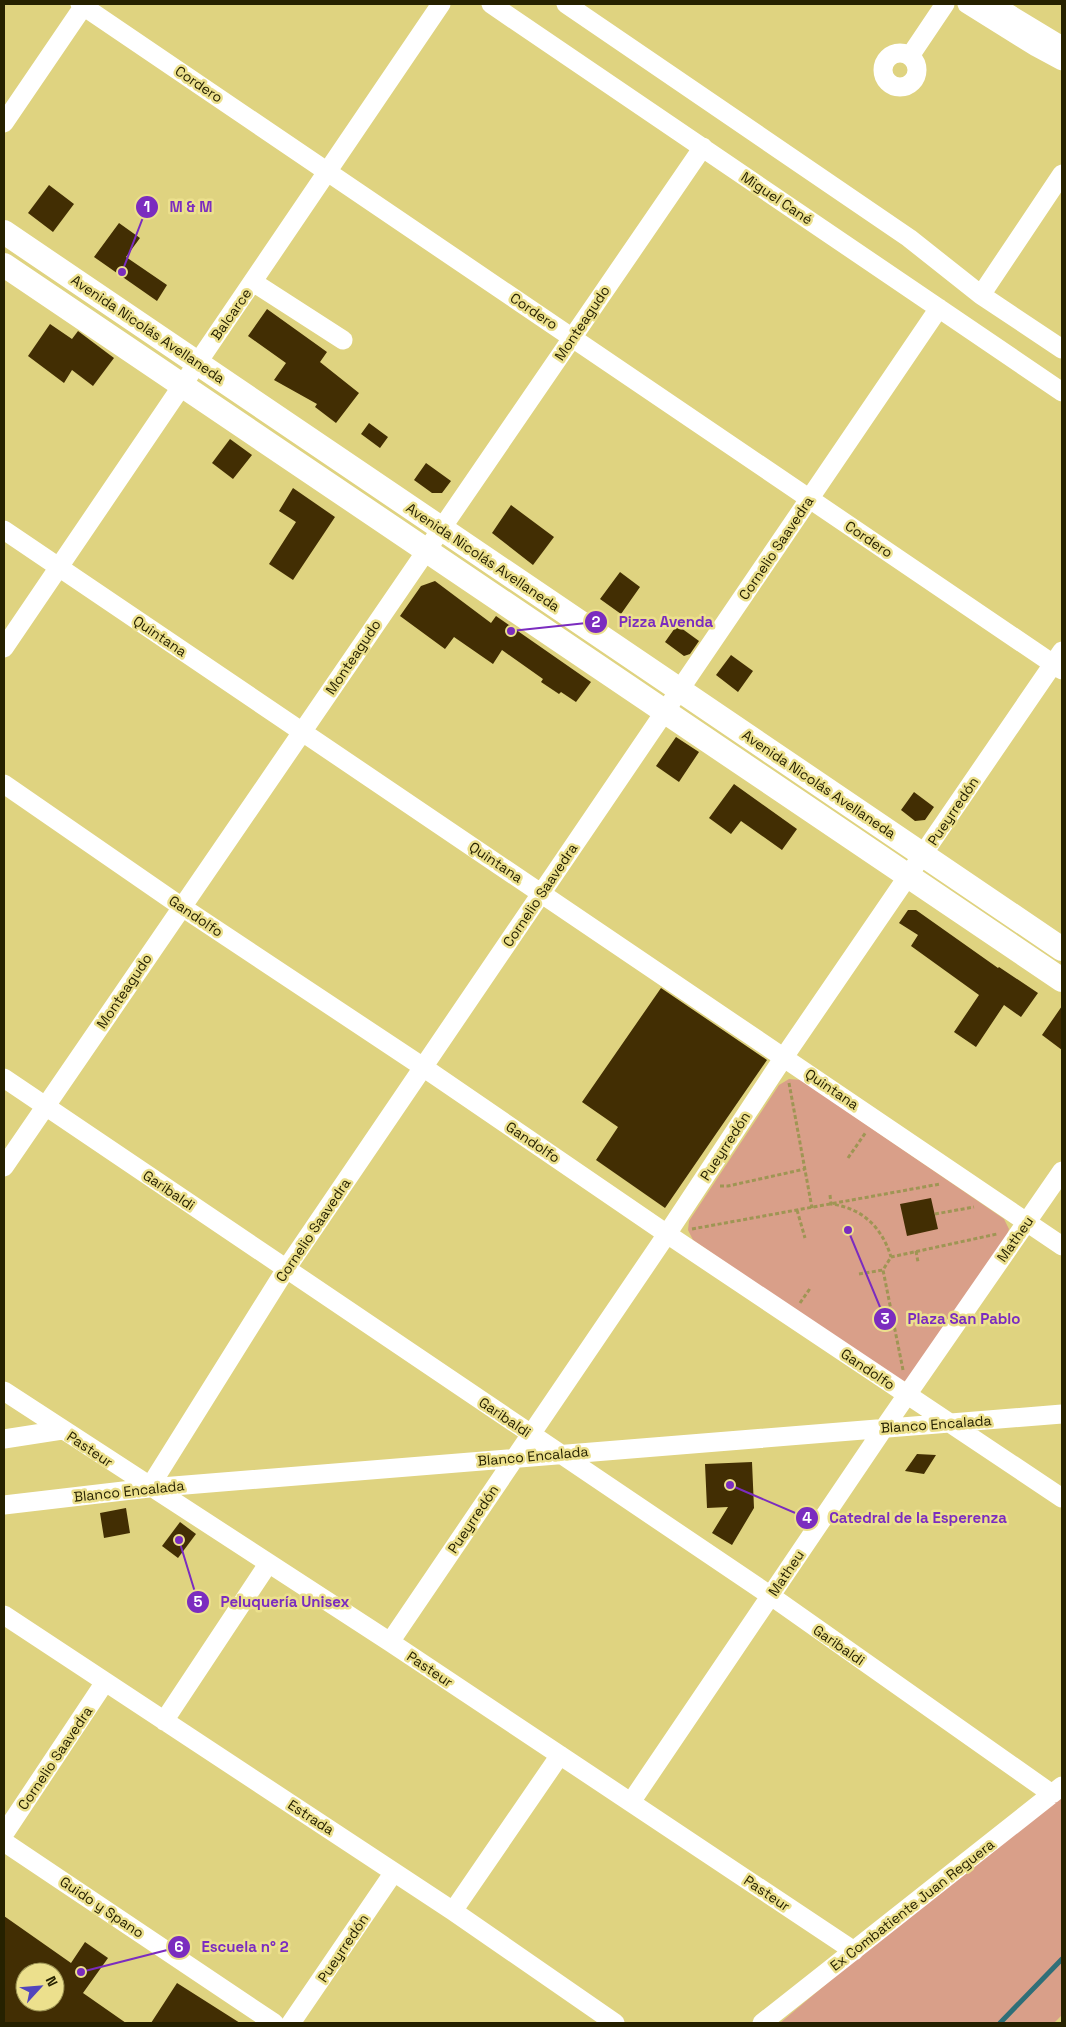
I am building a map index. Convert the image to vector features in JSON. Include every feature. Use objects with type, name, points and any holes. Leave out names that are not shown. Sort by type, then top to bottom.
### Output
[{"type":"main road","name":"Avenida Nicolás Avellaneda","points":[[4,232],[1062,949]]},
{"type":"main road","name":"Avenida Nicolás Avellaneda","points":[[4,265],[183,384],[426,551],[1062,980]]},
{"type":"street","name":"Cordero","points":[[83,4],[810,499],[1059,662]]},
{"type":"street","points":[[4,123],[83,4]]},
{"type":"street","name":"Balcarce","points":[[4,648],[441,4]]},
{"type":"street","name":"Miguel Cané","points":[[492,4],[1062,392]]},
{"type":"street","points":[[566,4],[909,238],[981,295],[1062,350]]},
{"type":"street","points":[[910,56],[945,4]]},
{"type":"street","points":[[968,4],[1036,47],[1062,61]]},
{"type":"street","points":[[993,4],[1062,46]]},
{"type":"street","name":"Monteagudo","points":[[4,1167],[703,147]]},
{"type":"street","points":[[981,295],[1062,174]]},
{"type":"street","points":[[253,282],[343,340]]},
{"type":"street","name":"Cornelio Saavedra","points":[[149,1488],[286,1269],[940,308]]},
{"type":"street","name":"Quintana","points":[[4,530],[998,1202],[1025,1225],[1062,1246]]},
{"type":"street","name":"Pueyrredón","points":[[390,1642],[667,1234],[784,1057],[923,854],[1059,662]]},
{"type":"street","name":"Gandolfo","points":[[4,784],[182,907],[423,1067],[667,1234],[908,1396],[953,1423],[1062,1498]]},
{"type":"street","name":"Garibaldi","points":[[4,1078],[1057,1790]]},
{"type":"street","name":"Matheu","points":[[631,1802],[884,1428],[908,1396],[1062,1171]]},
{"type":"street","name":"Pasteur","points":[[4,1392],[149,1488],[390,1642],[854,1951]]},
{"type":"street","name":"Blanco Encalada","points":[[4,1505],[149,1488],[1062,1414]]},
{"type":"street","points":[[4,1438],[62,1430]]},
{"type":"street","points":[[164,1721],[268,1564]]},
{"type":"street","name":"Estrada","points":[[4,1615],[453,1911],[615,2023]]},
{"type":"street","name":"Cornelio Saavedra","points":[[4,1834],[105,1682]]},
{"type":"street","points":[[453,1911],[560,1756]]},
{"type":"street","name":"Ex Combatiente Juan Reguera","points":[[762,2023],[1057,1790]]},
{"type":"street","name":"Guido y Spano","points":[[4,1842],[274,2023]]},
{"type":"street","name":"Pueyrredón","points":[[292,2023],[394,1872]]},
{"type":"path","points":[[784,1057],[812,1208]]},
{"type":"path","points":[[848,1158],[875,1119]]},
{"type":"path","points":[[700,1184],[728,1186],[805,1170]]},
{"type":"path","points":[[667,1234],[965,1180]]},
{"type":"path","points":[[830,1195],[831,1204]]},
{"type":"path","points":[[935,1214],[998,1202]]},
{"type":"path","points":[[831,1204],[846,1206],[868,1219],[884,1240],[891,1257]]},
{"type":"path","points":[[797,1210],[805,1238]]},
{"type":"path","points":[[908,1396],[883,1270],[891,1257],[1025,1225]]},
{"type":"path","points":[[916,1251],[918,1262]]},
{"type":"path","points":[[858,1274],[883,1270]]},
{"type":"shaded area","points":[[789,1079],[801,1080],[1004,1219],[1009,1229],[1006,1238],[911,1377],[905,1381],[897,1380],[693,1240],[688,1230],[689,1221],[779,1085]]},
{"type":"shaded area","points":[[1062,1792],[1062,2015],[1054,2023],[780,2023],[919,1906]]},
{"type":"building","points":[[49,185],[74,204],[53,232],[28,213]]},
{"type":"building","points":[[119,223],[140,238],[126,257],[167,285],[157,301],[94,257]]},
{"type":"building","points":[[267,309],[327,352],[320,362],[359,393],[336,423],[315,407],[317,404],[274,380],[286,363],[248,336]]},
{"type":"building","points":[[50,324],[72,339],[78,331],[114,358],[93,386],[72,370],[64,383],[28,356]]},
{"type":"building","points":[[369,423],[388,437],[380,448],[361,434]]},
{"type":"building","points":[[230,439],[252,455],[233,479],[212,463]]},
{"type":"building","points":[[426,463],[451,481],[442,493],[432,493],[414,480]]},
{"type":"building","points":[[293,488],[335,517],[293,580],[269,564],[296,522],[279,511]]},
{"type":"building","points":[[511,505],[554,537],[533,565],[492,533]]},
{"type":"building","points":[[620,572],[640,587],[621,614],[600,599]]},
{"type":"building","points":[[435,581],[491,623],[496,616],[591,682],[576,702],[541,682],[543,679],[502,650],[493,664],[454,637],[445,649],[400,616],[421,586]]},
{"type":"building","points":[[677,625],[699,641],[690,654],[684,656],[665,642]]},
{"type":"building","points":[[731,655],[753,671],[738,692],[716,675]]},
{"type":"building","points":[[676,737],[699,752],[679,782],[656,766]]},
{"type":"building","points":[[734,784],[797,829],[782,850],[741,821],[731,834],[709,818]]},
{"type":"building","points":[[914,792],[934,807],[925,820],[915,821],[901,810]]},
{"type":"building","points":[[908,910],[916,910],[998,968],[1038,993],[1021,1017],[1004,1005],[976,1047],[954,1032],[979,995],[911,946],[918,935],[899,923]]},
{"type":"building","points":[[661,988],[767,1060],[665,1208],[596,1160],[618,1127],[582,1102]]},
{"type":"building","points":[[1062,1006],[1062,1050],[1042,1035]]},
{"type":"building","points":[[931,1198],[938,1229],[907,1236],[900,1204]]},
{"type":"building","points":[[917,1454],[936,1455],[924,1474],[905,1471]]},
{"type":"building","points":[[752,1462],[754,1508],[732,1545],[712,1533],[728,1507],[707,1508],[705,1464]]},
{"type":"building","points":[[126,1508],[130,1533],[104,1538],[100,1513]]},
{"type":"building","points":[[180,1522],[196,1534],[178,1558],[162,1546]]},
{"type":"building","points":[[4,1916],[71,1963],[85,1942],[108,1958],[83,1993],[126,2023],[4,2023]]},
{"type":"building","points":[[177,1983],[240,2023],[151,2023]]},
{"type":"waterway","points":[[1000,2023],[1062,1959]]},
{"type":"place","name":"M & M","points":[[122,272]]},
{"type":"place","name":"Pizza Avenda","points":[[511,631]]},
{"type":"place","name":"Plaza San Pablo","points":[[848,1230]]},
{"type":"place","name":"Catedral de la Esperenza","points":[[730,1485]]},
{"type":"place","name":"Peluquería Unisex","points":[[179,1540]]},
{"type":"place","name":"Escuela n° 2","points":[[81,1972]]}]
